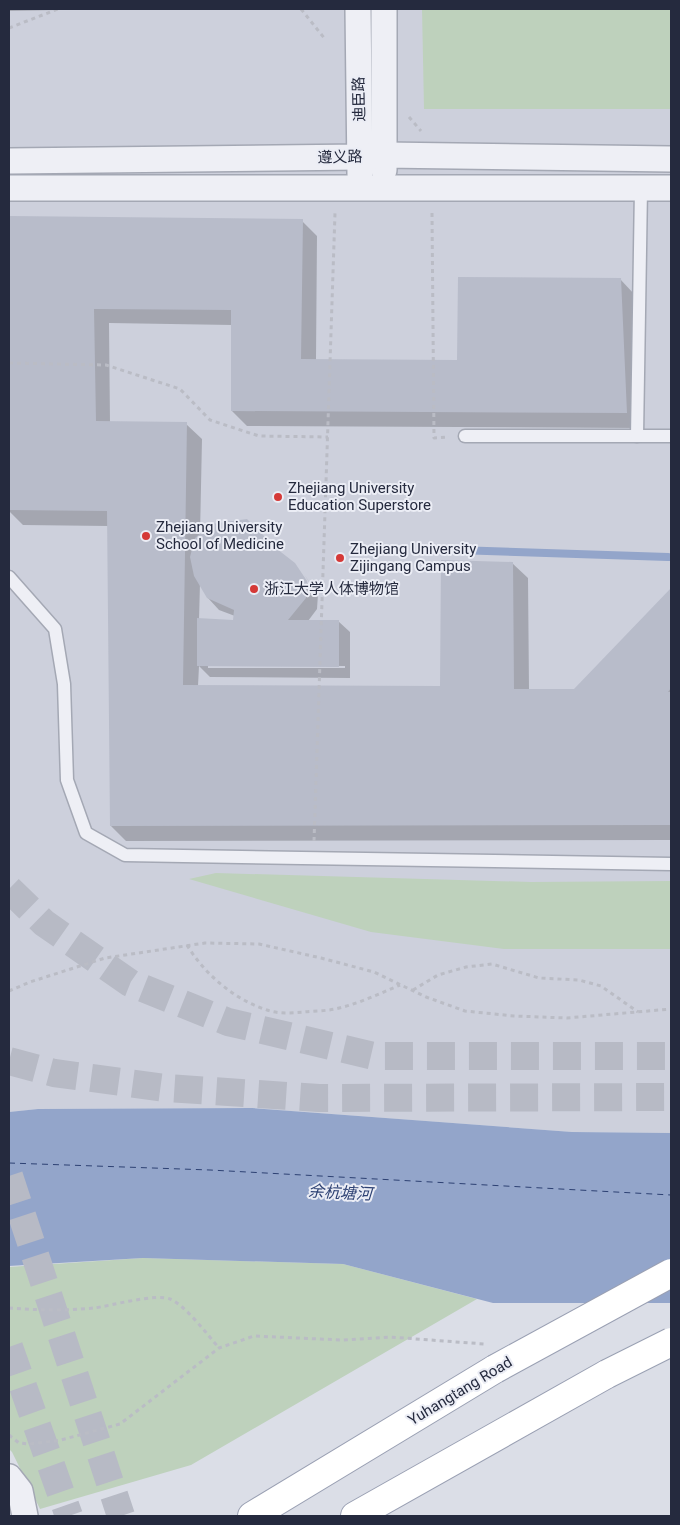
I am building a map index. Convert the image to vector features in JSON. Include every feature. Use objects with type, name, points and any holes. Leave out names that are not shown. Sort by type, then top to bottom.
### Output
[{"type":"main road","name":"Yuhangtang Road","points":[[252,1516],[491,1357],[671,1273]]},
{"type":"main road","points":[[355,1516],[607,1374],[671,1342]]},
{"type":"street","name":"迪臣路","points":[[358,9],[360,188]]},
{"type":"street","name":"迪臣路","points":[[384,9],[384,188]]},
{"type":"street","name":"遵义路","points":[[9,161],[360,157],[384,155],[671,158]]},
{"type":"street","name":"遵义路","points":[[9,188],[671,188]]},
{"type":"street","points":[[9,1477],[20,1491],[25,1516]]},
{"type":"lane","points":[[637,436],[641,188]]},
{"type":"lane","points":[[466,436],[671,436]]},
{"type":"lane","points":[[9,577],[55,628],[64,684],[68,780],[86,833],[126,855],[671,864]]},
{"type":"path","points":[[9,28],[58,9]]},
{"type":"path","points":[[301,9],[325,39]]},
{"type":"path","points":[[314,858],[336,204]]},
{"type":"path","points":[[432,204],[434,438],[466,436]]},
{"type":"path","points":[[9,363],[106,365],[180,389],[210,420],[259,436],[328,437]]},
{"type":"path","points":[[9,991],[30,982],[105,958],[205,943],[259,944],[374,972],[412,990],[465,1011],[514,1016],[567,1018],[671,1009]]},
{"type":"path","points":[[187,945],[195,958],[219,984],[241,998],[270,1011],[290,1013],[335,1009],[368,999],[400,984]]},
{"type":"path","points":[[412,990],[438,975],[466,967],[492,964],[539,978],[579,980],[601,986],[638,1012]]},
{"type":"path","points":[[9,1308],[36,1310],[93,1308],[151,1298],[168,1298],[180,1305],[219,1348]]},
{"type":"path","points":[[9,1435],[19,1443],[38,1443],[61,1440],[120,1424],[219,1348],[254,1336],[342,1340],[390,1337],[491,1357]]},
{"type":"shaded area","name":"Zhejiang University Zijingang Campus","points":[[9,9],[671,9],[671,1133],[572,1132],[252,1108],[38,1109],[9,1112]]},
{"type":"green space","points":[[422,9],[671,9],[671,109],[424,109]]},
{"type":"green space","points":[[216,873],[531,882],[671,881],[671,949],[504,949],[371,932],[189,879]]},
{"type":"green space","points":[[143,1258],[343,1264],[477,1299],[191,1465],[40,1509],[9,1449],[9,1267]]},
{"type":"water","name":"余杭塘河","points":[[252,1108],[572,1132],[671,1133],[671,1303],[493,1303],[343,1264],[143,1258],[9,1266],[9,1112],[38,1109]]},
{"type":"building","name":"Zhejiang University School of Medicine","points":[[10,216],[303,219],[301,359],[457,360],[458,277],[621,278],[627,413],[231,411],[231,310],[94,309],[96,421],[187,422],[183,685],[440,686],[441,560],[513,562],[514,689],[574,689],[671,588],[671,688],[668,692],[671,692],[671,825],[110,826],[107,511],[9,510]]},
{"type":"building","name":"浙江大学人体博物馆","points":[[247,519],[277,549],[295,563],[307,581],[306,598],[288,620],[339,620],[339,667],[197,666],[197,618],[233,620],[234,610],[207,598],[194,576],[190,557],[195,538],[211,524]]},
{"type":"waterway","points":[[456,550],[668,557]]},
{"type":"ferry route","points":[[9,1163],[210,1170],[671,1195]]},
{"type":"tunnel","points":[[9,889],[44,923],[130,983],[228,1022],[374,1056],[671,1056]]},
{"type":"tunnel","points":[[9,1061],[54,1073],[166,1088],[319,1098],[671,1097]]},
{"type":"tunnel","points":[[9,1176],[121,1516]]},
{"type":"tunnel","points":[[9,1347],[69,1516]]},
{"type":"place","name":"Zhejiang University Education Superstore","points":[[278,497]]},
{"type":"place","name":"Zhejiang University School of Medicine","points":[[146,536]]},
{"type":"place","name":"Zhejiang University Zijingang Campus","points":[[340,558]]},
{"type":"place","name":"浙江大学人体博物馆","points":[[254,589]]}]
